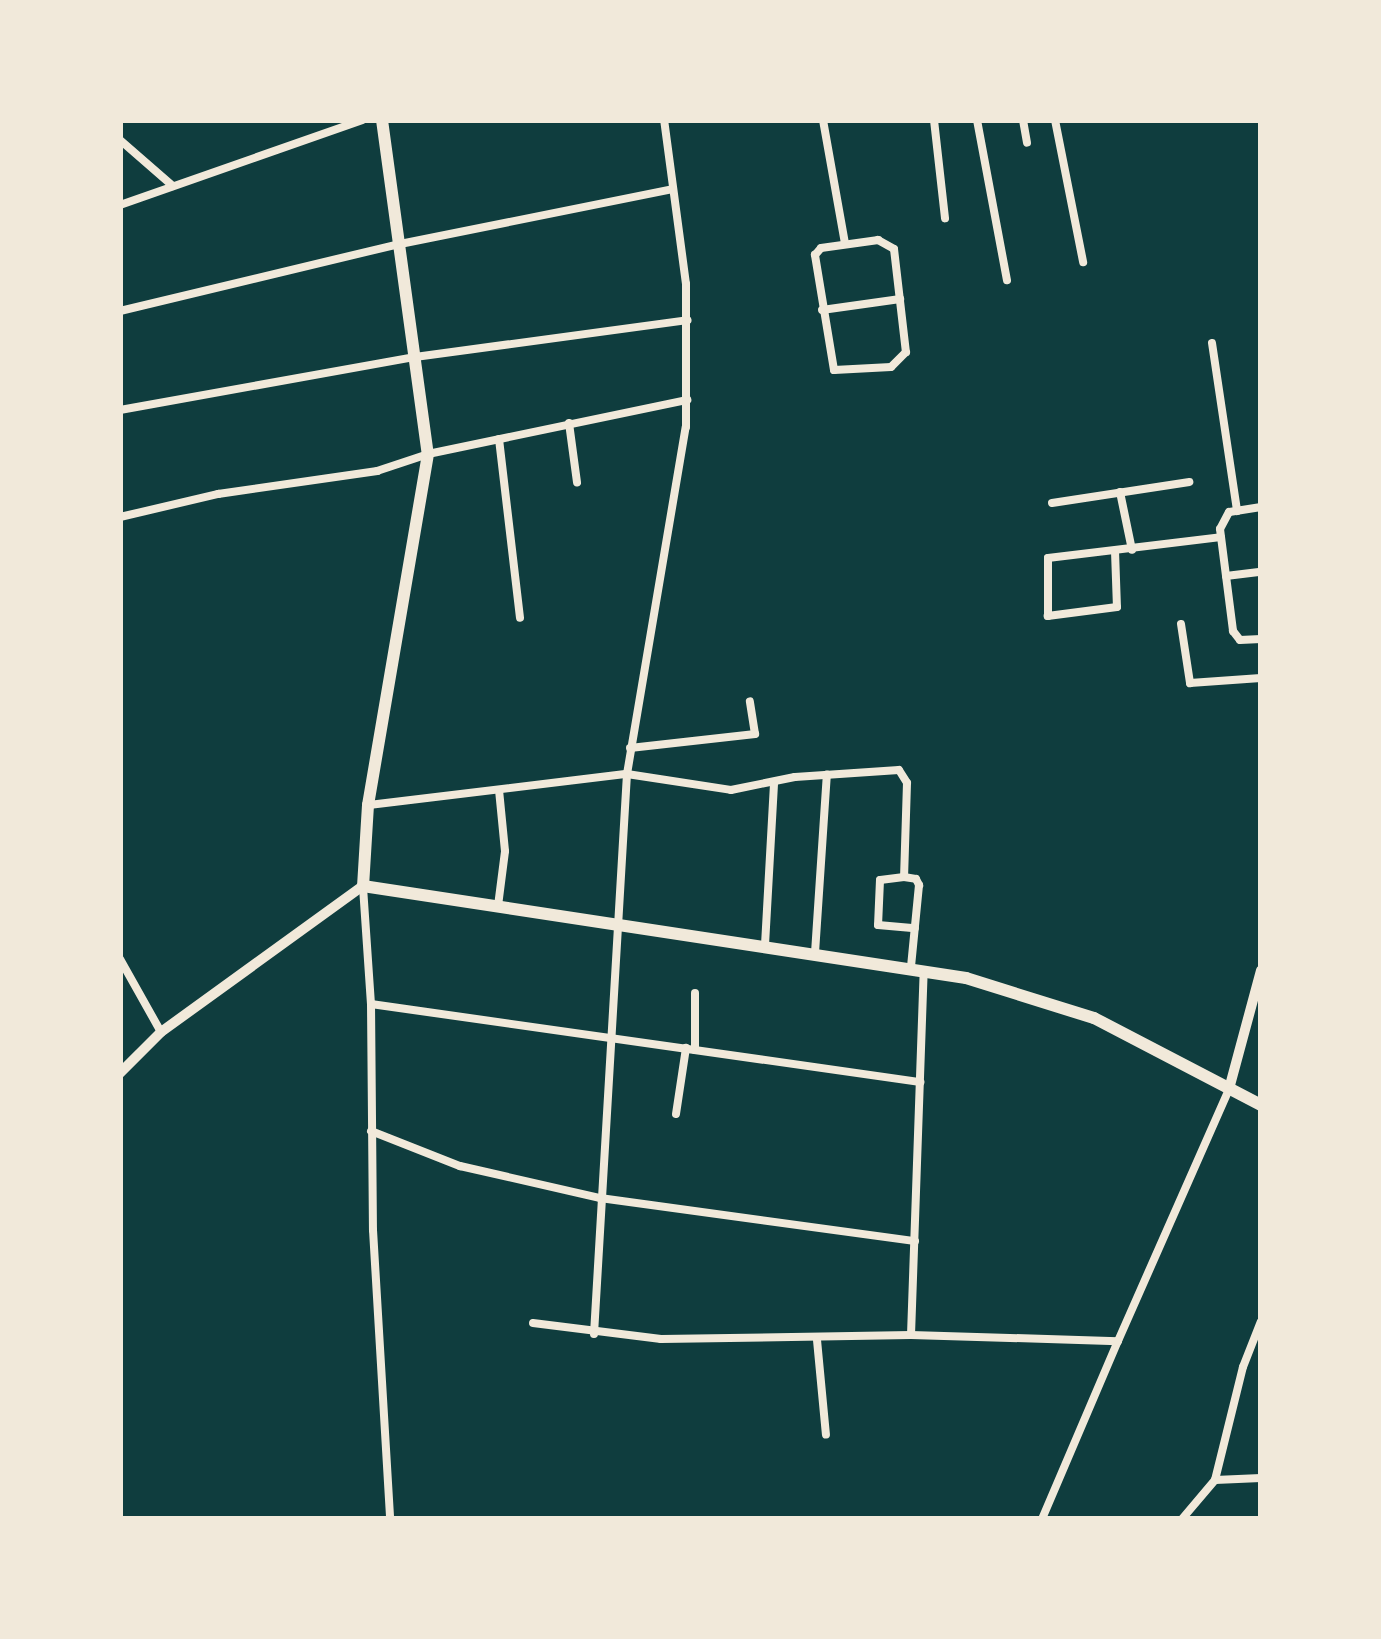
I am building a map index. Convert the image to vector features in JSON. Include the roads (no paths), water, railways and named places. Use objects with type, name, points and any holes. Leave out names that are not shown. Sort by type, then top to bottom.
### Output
[{"type":"main road","points":[[382,120],[428,454],[368,805],[363,886],[917,968],[1010,989],[1094,1018],[1261,1105]]},
{"type":"street","points":[[120,205],[363,120]]},
{"type":"street","points":[[594,1334],[627,774],[668,553],[687,400],[687,320],[664,120]]},
{"type":"street","points":[[824,120],[845,243]]},
{"type":"street","points":[[934,120],[945,218]]},
{"type":"street","points":[[977,120],[1007,280]]},
{"type":"street","points":[[1023,120],[1027,143]]},
{"type":"street","points":[[1054,120],[1082,262]]},
{"type":"street","points":[[120,140],[174,187]]},
{"type":"street","points":[[120,311],[400,244],[671,189]]},
{"type":"street","points":[[845,243],[891,244],[900,299],[905,352],[891,367],[834,370],[815,255],[821,248],[845,243]]},
{"type":"street","points":[[822,310],[900,299]]},
{"type":"street","points":[[120,410],[415,357],[687,320]]},
{"type":"street","points":[[1212,343],[1237,511]]},
{"type":"street","points":[[120,517],[218,494],[377,471],[428,454],[687,400]]},
{"type":"street","points":[[569,423],[577,482]]},
{"type":"street","points":[[499,439],[520,618]]},
{"type":"street","points":[[1052,503],[1190,482]]},
{"type":"street","points":[[1120,492],[1132,550]]},
{"type":"street","points":[[1261,507],[1223,517],[1221,537],[1233,632],[1240,640],[1261,639]]},
{"type":"street","points":[[1115,551],[1117,607],[1048,616],[1048,558],[1221,537]]},
{"type":"street","points":[[1226,576],[1261,572]]},
{"type":"street","points":[[1181,624],[1190,683],[1261,678]]},
{"type":"street","points":[[630,748],[755,734],[750,701]]},
{"type":"street","points":[[368,805],[627,774],[731,790],[827,774],[904,772],[904,877]]},
{"type":"street","points":[[815,953],[827,774]]},
{"type":"street","points":[[765,945],[774,782]]},
{"type":"street","points":[[498,906],[505,851],[499,790]]},
{"type":"street","points":[[911,1335],[920,1082],[915,928],[919,880],[880,880],[878,925],[915,928]]},
{"type":"street","points":[[363,886],[390,1519]]},
{"type":"street","points":[[120,1072],[161,1032],[363,886]]},
{"type":"street","points":[[120,959],[161,1032]]},
{"type":"street","points":[[1042,1519],[1229,1089],[1261,970]]},
{"type":"street","points":[[676,1114],[690,1049],[695,993]]},
{"type":"street","points":[[371,1004],[920,1082]]},
{"type":"street","points":[[371,1131],[460,1166],[600,1198],[915,1241]]},
{"type":"street","points":[[1182,1519],[1215,1480],[1243,1367],[1261,1321]]},
{"type":"street","points":[[533,1323],[594,1334],[1118,1341]]},
{"type":"street","points":[[818,1340],[826,1435]]},
{"type":"street","points":[[1215,1480],[1261,1478]]}]
